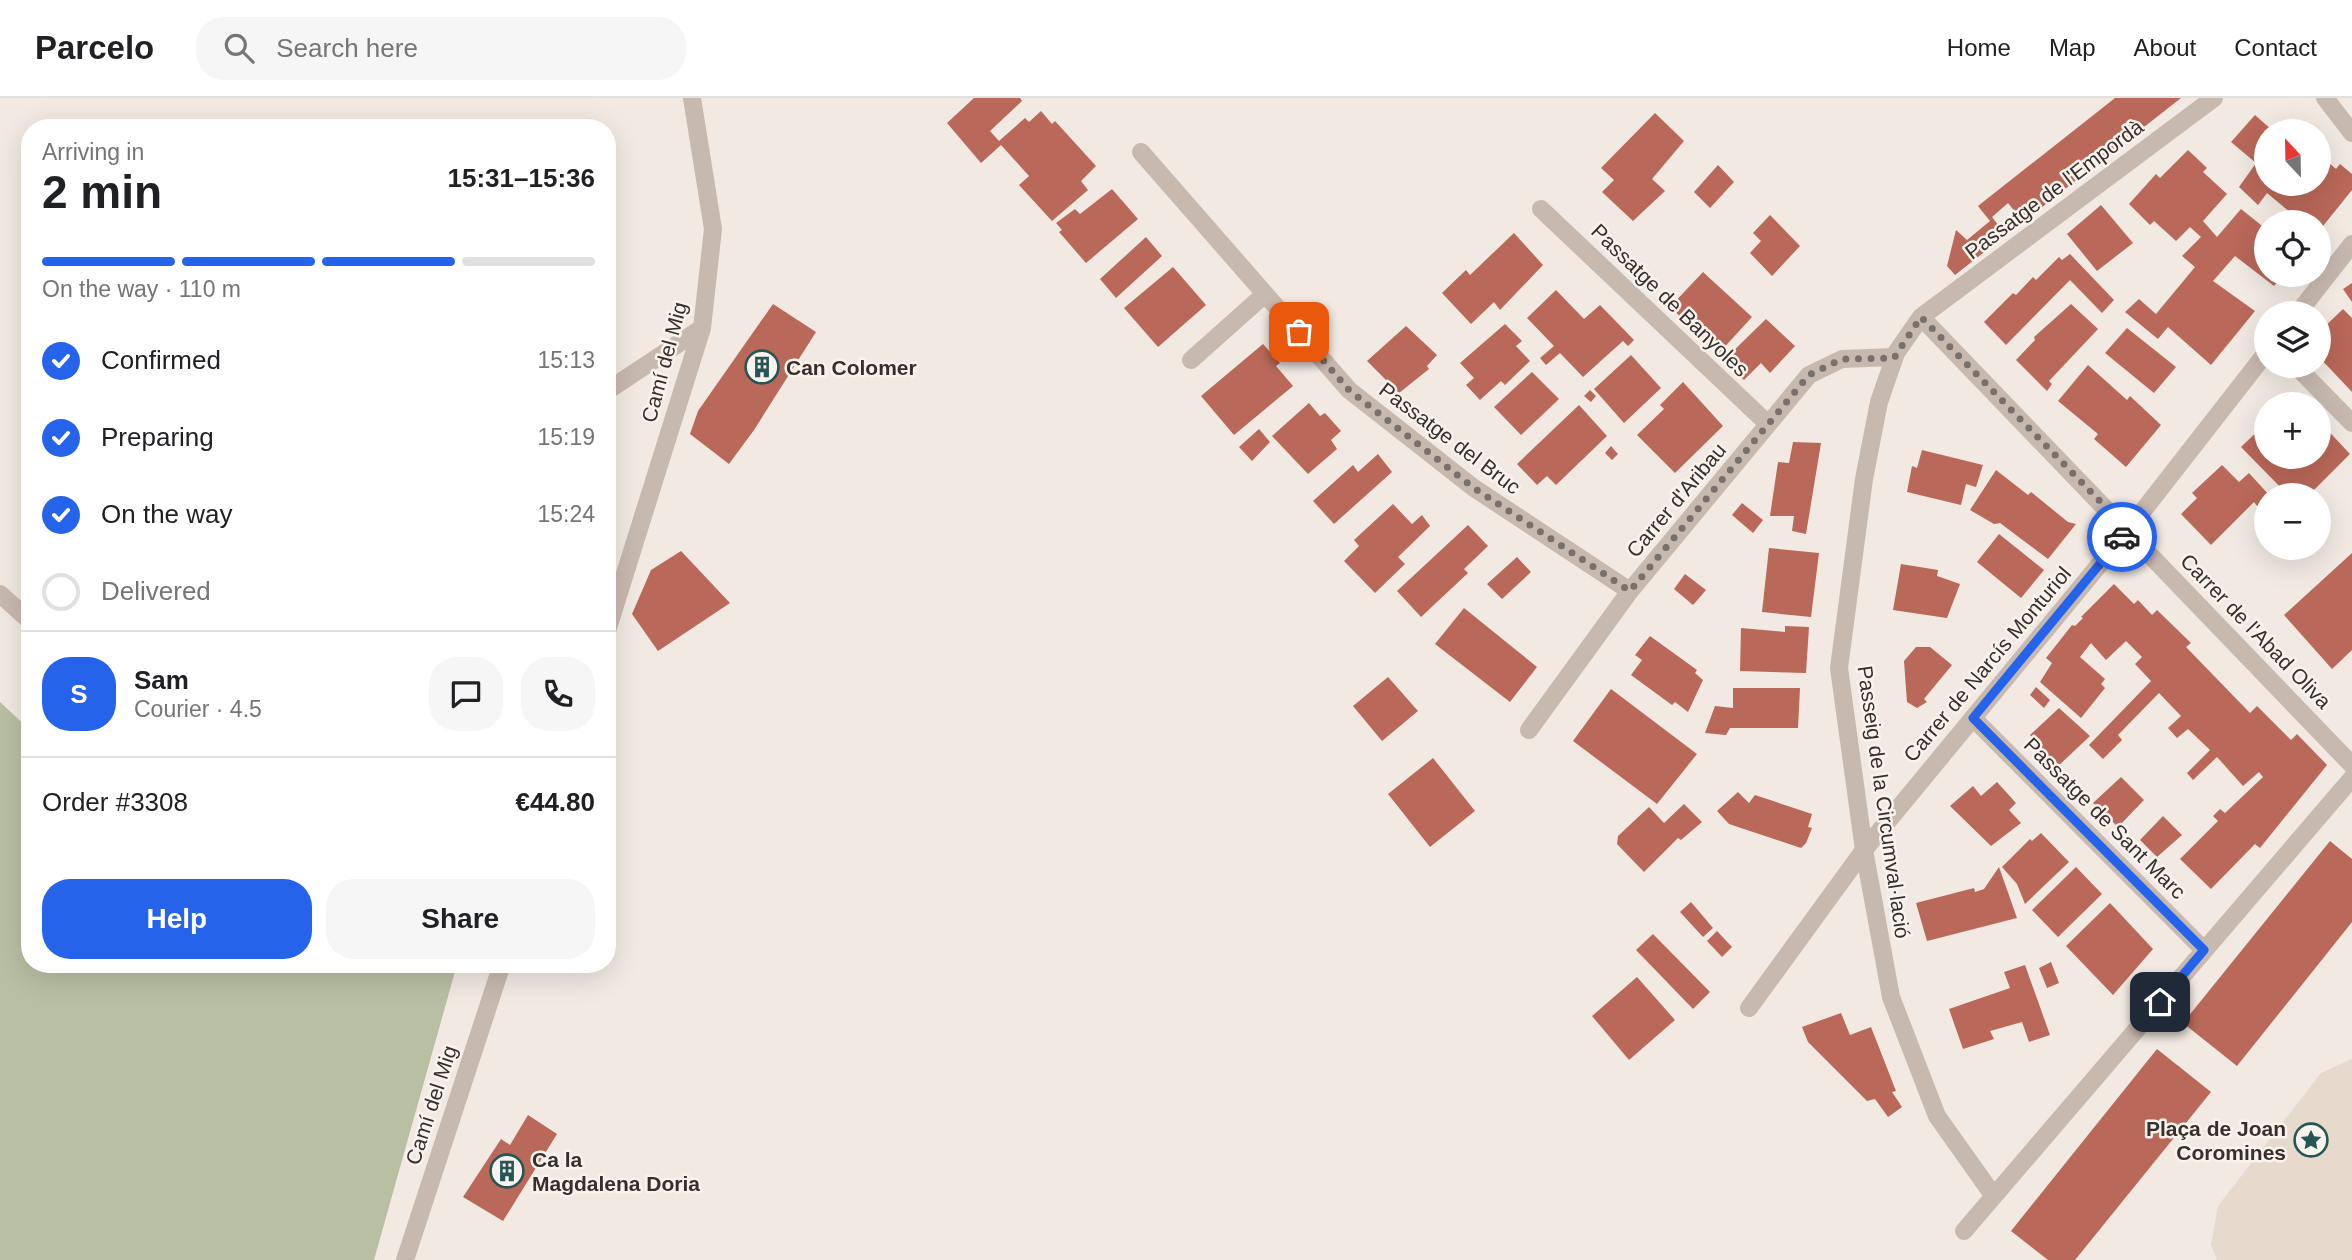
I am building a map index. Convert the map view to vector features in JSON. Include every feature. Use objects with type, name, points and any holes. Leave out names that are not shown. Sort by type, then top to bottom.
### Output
[{"type":"street","name":"Camí del Mig","points":[[616,602],[702,328],[713,229],[692,98]]},
{"type":"street","name":"Passatge de l'Empordà","points":[[1921,317],[2214,98]]},
{"type":"street","points":[[2325,98],[2352,133]]},
{"type":"street","name":"Passatge del Bruc","points":[[1141,152],[1349,390],[1474,488],[1630,591]]},
{"type":"street","name":"Passatge de Banyoles","points":[[1541,208],[1768,425]]},
{"type":"street","points":[[2307,301],[2352,244]]},
{"type":"street","points":[[1191,360],[1265,294]]},
{"type":"street","name":"Passeig de la Circumval·lació","points":[[1921,317],[1894,358],[1879,402],[1864,480],[1839,668],[1864,850],[1891,997],[1937,1116],[1993,1195]]},
{"type":"street","name":"Carrer de l'Abad Oliva","points":[[1921,317],[2352,765]]},
{"type":"street","points":[[616,385],[702,328]]},
{"type":"street","name":"Carrer d'Aribau","points":[[1529,730],[1630,591],[1809,375],[1842,359],[1894,358]]},
{"type":"street","name":"Carrer de Narcís Monturiol","points":[[1749,1008],[1864,850],[2128,530],[2254,368]]},
{"type":"street","points":[[2308,378],[2352,423]]},
{"type":"street","points":[[0,594],[21,613]]},
{"type":"street","name":"Passatge de Sant Marc","points":[[1973,718],[2204,950]]},
{"type":"street","points":[[1965,1231],[2352,778]]},
{"type":"street","name":"Camí del Mig","points":[[405,1260],[499,973]]},
{"type":"green space","points":[[0,702],[21,722],[21,973],[455,973],[374,1260],[0,1260]]},
{"type":"shaded area","name":"Plaça de Joan Coromines","points":[[2352,1059],[2352,1260],[2217,1260],[2211,1245],[2218,1206],[2321,1073]]},
{"type":"building","points":[[974,98],[1020,98],[1022,101],[990,131],[999,141],[1025,118],[1029,122],[1041,111],[1052,124],[1055,121],[1096,166],[1081,181],[1088,190],[1052,221],[1019,185],[1029,176],[1001,145],[981,163],[947,123]]},
{"type":"building","points":[[2115,98],[2181,98],[2023,222],[2008,203],[1992,217],[2006,235],[1955,275],[1947,266],[1956,230],[1967,240],[1990,221],[1978,206]]},
{"type":"building","points":[[1655,113],[1684,141],[1652,179],[1665,191],[1633,221],[1602,192],[1614,180],[1601,168]]},
{"type":"building","points":[[2255,115],[2260,119],[2254,119],[2254,161],[2231,142]]},
{"type":"building","points":[[2188,150],[2207,168],[2203,172],[2227,194],[2203,221],[2217,237],[2241,209],[2254,219],[2254,271],[2235,256],[2213,281],[2254,312],[2211,365],[2168,327],[2158,339],[2125,312],[2139,299],[2156,314],[2195,267],[2182,256],[2201,237],[2190,227],[2176,241],[2154,221],[2150,225],[2129,204],[2156,174],[2160,178]]},
{"type":"building","points":[[2340,164],[2352,174],[2352,190],[2331,216],[2331,210],[2287,210],[2271,196],[2331,196],[2331,165],[2336,169]]},
{"type":"building","points":[[1718,165],[1734,182],[1710,208],[1694,192]]},
{"type":"building","points":[[2254,166],[2254,196],[2265,196],[2258,205],[2239,187]]},
{"type":"building","points":[[1112,189],[1138,219],[1086,263],[1059,232],[1062,230],[1056,223],[1075,209],[1080,214]]},
{"type":"building","points":[[2101,205],[2133,243],[2097,271],[2067,234]]},
{"type":"building","points":[[1770,215],[1800,246],[1772,276],[1750,253],[1761,241],[1753,233]]},
{"type":"building","points":[[1514,233],[1543,265],[1500,310],[1494,302],[1471,324],[1442,293],[1466,270],[1470,275]]},
{"type":"building","points":[[1146,237],[1162,256],[1116,298],[1100,279]]},
{"type":"building","points":[[2070,254],[2114,300],[2102,313],[2070,280],[2006,345],[1984,322],[2033,277],[2036,280],[2059,257],[2062,260]]},
{"type":"building","points":[[1173,267],[1206,305],[1158,347],[1124,308]]},
{"type":"building","points":[[1703,272],[1752,317],[1719,353],[1670,307]]},
{"type":"building","points":[[2352,283],[2352,302],[2343,289]]},
{"type":"building","points":[[1556,290],[1584,319],[1600,305],[1634,340],[1628,346],[1623,341],[1583,377],[1560,353],[1546,365],[1540,358],[1554,346],[1527,318]]},
{"type":"building","name":"Can Colomer","points":[[773,304],[816,332],[754,430],[729,464],[690,434],[698,411]]},
{"type":"building","points":[[2071,304],[2098,329],[2049,381],[2052,384],[2047,391],[2016,360],[2035,340],[2034,337]]},
{"type":"building","points":[[2343,309],[2352,318],[2352,392],[2331,370],[2331,320]]},
{"type":"building","points":[[1766,319],[1795,346],[1770,373],[1761,363],[1744,380],[1723,361]]},
{"type":"building","points":[[1505,324],[1522,341],[1516,346],[1530,361],[1505,385],[1501,381],[1480,400],[1466,385],[1474,378],[1460,363]]},
{"type":"building","points":[[1406,326],[1437,355],[1427,366],[1429,369],[1399,393],[1367,361]]},
{"type":"building","points":[[2127,328],[2176,367],[2154,393],[2105,353]]},
{"type":"building","points":[[1263,344],[1280,363],[1276,366],[1293,386],[1234,435],[1201,396]]},
{"type":"building","points":[[1631,355],[1661,388],[1624,423],[1594,389]]},
{"type":"building","points":[[2088,365],[2127,400],[2130,396],[2161,425],[2126,467],[2094,439],[2098,434],[2058,401]]},
{"type":"building","points":[[1532,372],[1559,399],[1521,435],[1494,407]]},
{"type":"building","points":[[1683,382],[1723,426],[1675,473],[1637,435],[1664,409],[1660,405]]},
{"type":"building","points":[[1590,390],[1596,396],[1591,402],[1584,396]]},
{"type":"building","points":[[1309,403],[1320,416],[1325,413],[1341,431],[1331,440],[1337,449],[1308,474],[1272,436]]},
{"type":"building","points":[[1579,405],[1607,436],[1556,485],[1547,476],[1537,485],[1517,464]]},
{"type":"building","points":[[1259,429],[1270,442],[1252,461],[1239,447]]},
{"type":"building","points":[[2331,434],[2350,454],[2321,483],[2276,483],[2263,469],[2331,469]]},
{"type":"building","points":[[2254,435],[2254,460],[2241,447]]},
{"type":"building","points":[[1793,442],[1821,443],[1806,534],[1792,531],[1794,516],[1770,516],[1778,462],[1789,463]]},
{"type":"building","points":[[1611,446],[1618,454],[1612,460],[1605,453]]},
{"type":"building","points":[[1922,450],[1983,465],[1976,487],[1966,484],[1961,505],[1907,492],[1912,466],[1917,468]]},
{"type":"building","points":[[1378,454],[1392,472],[1334,524],[1313,501],[1353,465],[1358,472]]},
{"type":"building","points":[[2222,465],[2239,482],[2249,473],[2258,483],[2254,483],[2254,502],[2211,545],[2181,514],[2197,498],[2192,493]]},
{"type":"building","points":[[1996,470],[2028,495],[2031,492],[2068,522],[2076,524],[2048,559],[2000,523],[1994,524],[1970,510]]},
{"type":"building","points":[[1742,503],[1763,520],[1753,533],[1732,515]]},
{"type":"building","points":[[1393,504],[1412,524],[1422,515],[1430,526],[1398,557],[1405,564],[1375,593],[1344,561],[1359,546],[1354,540]]},
{"type":"building","points":[[1468,525],[1488,546],[1464,569],[1468,573],[1421,617],[1397,591]]},
{"type":"building","points":[[1999,534],[2044,570],[2021,598],[1977,562]]},
{"type":"building","points":[[1769,548],[1819,553],[1811,617],[1762,612]]},
{"type":"building","points":[[681,551],[730,603],[658,651],[632,614],[651,570]]},
{"type":"building","points":[[2352,553],[2352,650],[2332,669],[2284,615]]},
{"type":"building","points":[[1517,557],[1531,572],[1502,599],[1487,584]]},
{"type":"building","points":[[1901,564],[1938,570],[1937,576],[1960,584],[1947,618],[1893,610]]},
{"type":"building","points":[[1685,574],[1706,590],[1693,605],[1674,589]]},
{"type":"building","points":[[2114,584],[2134,604],[2138,600],[2152,615],[2157,610],[2191,643],[2186,647],[2250,713],[2257,706],[2291,740],[2297,734],[2327,765],[2260,848],[2255,844],[2211,889],[2180,859],[2218,821],[2213,816],[2220,809],[2225,813],[2263,777],[2259,772],[2243,786],[2217,757],[2193,780],[2187,773],[2210,750],[2188,729],[2177,738],[2168,728],[2181,716],[2159,693],[2118,735],[2122,740],[2103,759],[2089,745],[2151,681],[2135,664],[2142,657],[2126,641],[2106,660],[2091,643],[2080,657],[2105,679],[2101,684],[2105,688],[2081,718],[2040,682],[2052,663],[2046,658],[2072,625],[2075,626]]},
{"type":"building","points":[[1464,608],[1537,667],[1510,702],[1435,644]]},
{"type":"building","points":[[1785,626],[1809,627],[1806,673],[1740,671],[1741,628],[1785,632]]},
{"type":"building","points":[[1650,636],[1697,670],[1695,673],[1703,680],[1688,712],[1675,702],[1672,705],[1631,675],[1642,660],[1635,655]]},
{"type":"building","points":[[1916,647],[1930,647],[1952,665],[1924,699],[1927,702],[1917,708],[1907,702],[1904,661]]},
{"type":"building","points":[[1388,677],[1418,711],[1382,741],[1353,706]]},
{"type":"building","points":[[2036,687],[2050,700],[2044,708],[2030,695]]},
{"type":"building","points":[[1733,688],[1800,688],[1798,728],[1730,728],[1726,735],[1705,733],[1715,706],[1733,708]]},
{"type":"building","points":[[1611,689],[1697,754],[1657,804],[1573,741]]},
{"type":"building","points":[[2059,708],[2090,736],[2056,768],[2030,735]]},
{"type":"building","points":[[1433,758],[1475,811],[1430,847],[1388,794]]},
{"type":"building","points":[[2121,777],[2144,800],[2118,827],[2093,803]]},
{"type":"building","points":[[1997,782],[2016,803],[2009,810],[2021,823],[1991,846],[1950,806],[1973,786],[1981,796]]},
{"type":"building","points":[[1738,792],[1749,803],[1755,795],[1812,814],[1808,827],[1812,828],[1806,843],[1801,848],[1729,824],[1717,811]]},
{"type":"building","points":[[1684,804],[1702,822],[1681,840],[1678,838],[1644,872],[1617,844],[1618,836],[1649,807],[1664,823]]},
{"type":"building","points":[[2163,816],[2182,835],[2157,857],[2140,840]]},
{"type":"building","points":[[2041,833],[2069,862],[2025,904],[2017,884],[2002,867],[2030,839],[2032,841]]},
{"type":"building","points":[[2330,841],[2352,859],[2352,922],[2237,1066],[2183,1023]]},
{"type":"building","points":[[1999,867],[2017,918],[1927,941],[1916,903],[1974,888],[1975,892],[1984,889]]},
{"type":"building","points":[[2076,867],[2102,894],[2058,937],[2032,910]]},
{"type":"building","points":[[1691,902],[1713,928],[1703,937],[1680,912]]},
{"type":"building","points":[[2110,903],[2153,949],[2113,995],[2066,946]]},
{"type":"building","points":[[1717,931],[1732,947],[1722,957],[1707,941]]},
{"type":"building","points":[[1653,934],[1710,992],[1693,1009],[1636,950]]},
{"type":"building","points":[[2051,962],[2059,983],[2047,988],[2039,968]]},
{"type":"building","points":[[2025,965],[2050,1035],[2029,1042],[2022,1022],[1990,1031],[1994,1039],[1963,1049],[1949,1009],[2010,988],[2004,972]]},
{"type":"building","points":[[1637,977],[1675,1020],[1629,1060],[1592,1016]]},
{"type":"building","points":[[1841,1013],[1850,1035],[1871,1027],[1896,1091],[1892,1092],[1902,1107],[1888,1117],[1875,1099],[1867,1101],[1808,1042],[1802,1027]]},
{"type":"building","points":[[2157,1049],[2211,1092],[2075,1260],[2048,1260],[2011,1231]]},
{"type":"building","name":"Ca la Magdalena Doria","points":[[528,1115],[557,1134],[503,1221],[463,1197],[501,1139],[510,1145]]},
{"type":"way so far","points":[[1299,332],[1349,390],[1474,488],[1630,591],[1809,375],[1842,359],[1894,358],[1921,317],[2128,530],[2122,537]]},
{"type":"place","name":"Can Colomer","points":[[762,367]]},
{"type":"place","name":"Plaça de Joan Coromines","points":[[2311,1140]]},
{"type":"place","name":"Ca la Magdalena Doria","points":[[507,1171]]},
{"type":"route","points":[[2122,537],[1973,718],[2204,950],[2160,1002]]}]
